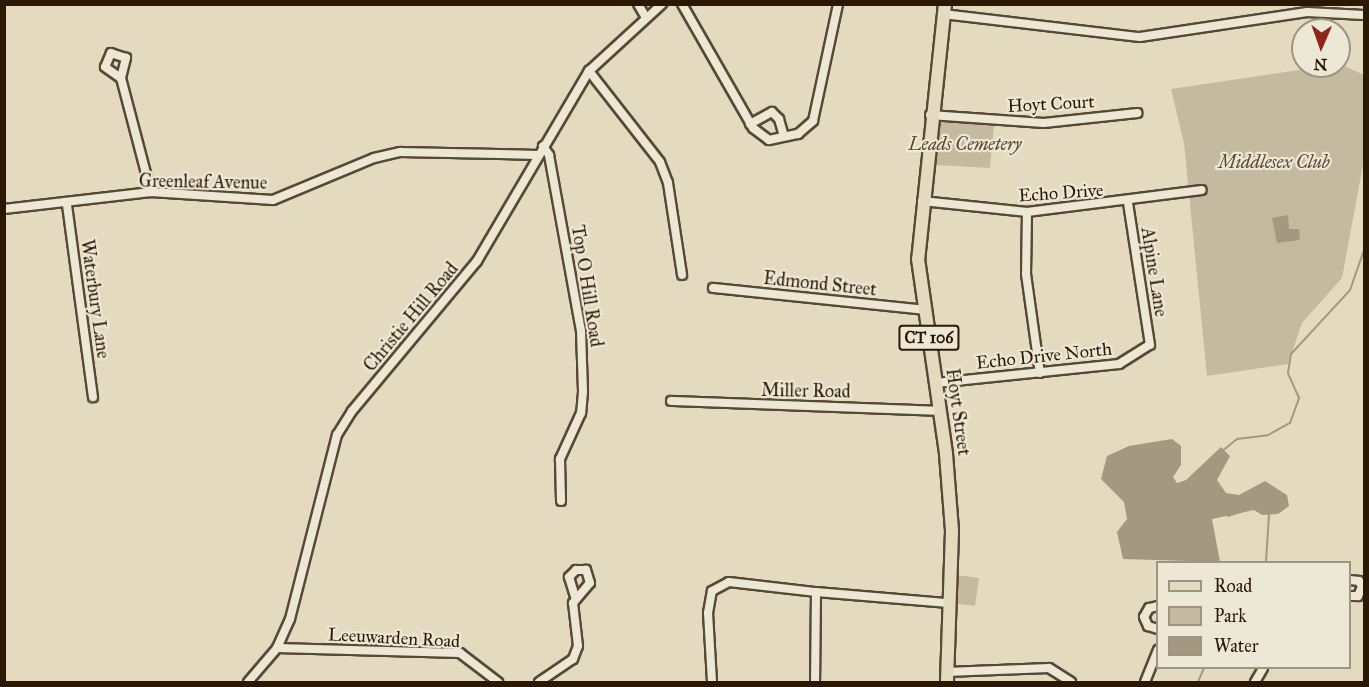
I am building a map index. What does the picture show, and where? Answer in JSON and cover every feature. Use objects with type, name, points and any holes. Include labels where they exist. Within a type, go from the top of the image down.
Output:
[{"type":"main road","name":"Hoyt Street","points":[[944,9],[930,115],[918,259],[936,383],[952,533],[946,603],[946,677]]},
{"type":"street","points":[[638,4],[645,16]]},
{"type":"street","name":"Christie Hill Road","points":[[248,682],[278,648],[290,619],[337,435],[352,411],[477,261],[589,71],[645,16],[662,4]]},
{"type":"street","points":[[682,4],[750,124],[763,139],[798,134],[813,121],[838,4]]},
{"type":"street","points":[[944,9],[1140,37],[1307,12],[1365,15]]},
{"type":"street","points":[[589,71],[660,162],[668,183],[682,275]]},
{"type":"street","points":[[122,78],[151,192]]},
{"type":"street","points":[[750,124],[772,112],[779,118],[784,136]]},
{"type":"street","name":"Hoyt Court","points":[[930,115],[1044,123],[1137,113]]},
{"type":"street","name":"Top O Hill Road","points":[[543,146],[549,155],[581,330],[582,402],[560,459],[557,476],[561,501]]},
{"type":"street","name":"Greenleaf Avenue","points":[[4,209],[67,205],[151,192],[273,200],[374,158],[400,152],[538,155]]},
{"type":"street","name":"Echo Drive","points":[[922,201],[1027,213],[1128,203],[1202,190]]},
{"type":"street","name":"Alpine Lane","points":[[1128,203],[1150,345]]},
{"type":"street","name":"Waterbury Lane","points":[[67,205],[93,397]]},
{"type":"street","points":[[1027,213],[1026,274],[1040,373]]},
{"type":"street","name":"Edmond Street","points":[[713,288],[925,310]]},
{"type":"street","name":"Echo Drive North","points":[[936,383],[1119,364],[1150,345]]},
{"type":"street","name":"Miller Road","points":[[671,401],[939,411]]},
{"type":"street","points":[[1351,581],[1362,587],[1358,596],[1351,596]]},
{"type":"street","points":[[712,682],[708,613],[712,591],[729,582],[946,603]]},
{"type":"street","points":[[815,682],[816,592]]},
{"type":"street","points":[[539,682],[573,659],[578,646],[575,597]]},
{"type":"street","points":[[1156,606],[1149,608],[1144,617],[1148,626],[1156,628]]},
{"type":"street","name":"Leeuwarden Road","points":[[278,648],[460,653],[498,682]]},
{"type":"street","points":[[1145,682],[1156,654]]},
{"type":"street","points":[[946,677],[1049,668],[1071,682]]},
{"type":"green space","name":"Middlesex Club","points":[[1351,69],[1364,75],[1364,159],[1342,278],[1302,323],[1288,364],[1207,376],[1184,143],[1171,89],[1291,71],[1291,78],[1351,78]]},
{"type":"green space","name":"Leads Cemetery","points":[[940,120],[994,124],[990,168],[936,165]]},
{"type":"green space","points":[[956,575],[979,578],[975,606],[953,603]]},
{"type":"water","points":[[1288,215],[1289,229],[1299,229],[1300,240],[1277,243],[1272,218]]},
{"type":"water","points":[[1172,439],[1181,446],[1181,465],[1173,477],[1177,483],[1186,480],[1221,447],[1230,456],[1217,480],[1226,493],[1239,495],[1265,481],[1287,495],[1289,506],[1278,514],[1262,515],[1254,510],[1212,519],[1220,561],[1123,559],[1117,532],[1127,519],[1124,502],[1101,479],[1107,456],[1129,446]]},
{"type":"waterway","points":[[1221,452],[1237,439],[1268,435],[1290,423],[1299,398],[1288,373],[1291,354],[1350,290],[1364,250]]},
{"type":"waterway","points":[[1228,516],[1247,510]]},
{"type":"waterway","points":[[1266,561],[1269,514]]},
{"type":"waterway","points":[[1198,682],[1204,669]]}]
